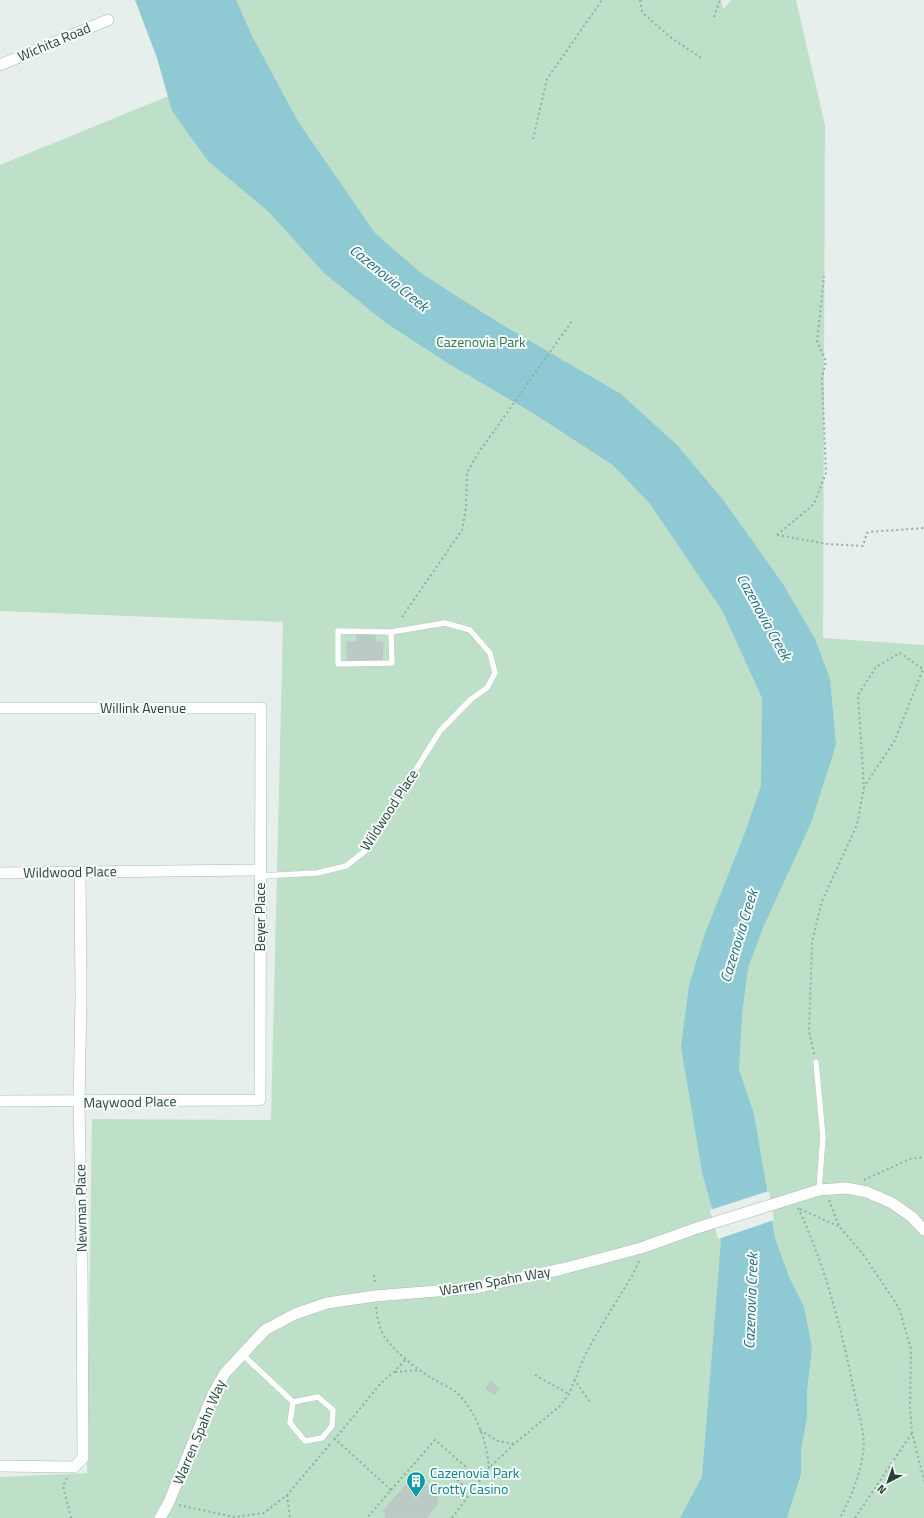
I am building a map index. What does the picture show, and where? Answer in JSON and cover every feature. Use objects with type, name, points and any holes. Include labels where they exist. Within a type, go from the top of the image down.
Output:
[{"type":"street","name":"Wichita Road","points":[[0,65],[108,20]]},
{"type":"street","name":"Willink Avenue","points":[[0,708],[261,708],[261,733]]},
{"type":"street","name":"Beyer Place","points":[[260,1100],[261,733]]},
{"type":"street","name":"Newman Place","points":[[74,1467],[83,1458],[82,1262],[79,1102],[81,997],[80,872]]},
{"type":"street","name":"Wildwood Place","points":[[0,873],[260,873]]},
{"type":"street","name":"Maywood Place","points":[[0,1101],[79,1102],[260,1100]]},
{"type":"street","name":"Warren Spahn Way","points":[[160,1518],[169,1502],[213,1394],[225,1373],[265,1330],[296,1314],[327,1303],[375,1296],[474,1288],[517,1280],[641,1248],[778,1201],[819,1190],[846,1188],[866,1192],[892,1203],[912,1218],[924,1230]]},
{"type":"street","points":[[0,1466],[74,1467]]},
{"type":"lane","name":"Wildwood Place","points":[[260,873],[317,873],[346,866],[365,851],[440,731],[471,699],[487,688],[495,673],[490,653],[470,630],[445,623],[391,632]]},
{"type":"lane","points":[[338,632],[391,632],[392,663],[338,664],[338,632]]},
{"type":"lane","points":[[816,1062],[823,1137],[819,1190]]},
{"type":"lane","points":[[242,1354],[293,1402]]},
{"type":"lane","points":[[318,1397],[333,1410],[332,1426],[322,1438],[305,1440],[290,1422],[293,1402],[318,1397]]},
{"type":"path","points":[[533,139],[547,79],[602,0]]},
{"type":"path","points":[[640,0],[642,12],[670,37],[703,59]]},
{"type":"path","points":[[714,17],[720,0]]},
{"type":"path","points":[[824,276],[817,342],[826,361],[822,378],[826,474],[814,504],[777,535],[828,544],[863,546],[867,533],[869,532],[924,528]]},
{"type":"path","points":[[402,617],[462,530],[466,508],[467,473],[477,455],[572,321]]},
{"type":"path","points":[[816,1062],[809,1030],[812,942],[822,901],[857,825],[864,787],[858,695],[876,667],[900,653],[924,669],[895,740],[864,787]]},
{"type":"path","points":[[859,1182],[910,1159],[924,1157]]},
{"type":"path","points":[[830,1204],[839,1226],[865,1257],[899,1308],[912,1349],[910,1407],[912,1432],[924,1481]]},
{"type":"path","points":[[839,1226],[798,1208],[812,1238],[842,1332],[861,1428],[864,1451],[857,1482],[840,1518]]},
{"type":"path","points":[[452,1518],[489,1468],[514,1444],[560,1406],[569,1394],[574,1379],[600,1328],[633,1274],[640,1259]]},
{"type":"path","points":[[374,1275],[375,1285]]},
{"type":"path","points":[[376,1306],[378,1319],[384,1335],[420,1370],[459,1395],[474,1416],[488,1453],[489,1468]]},
{"type":"path","points":[[177,1504],[184,1508],[234,1517],[264,1513],[287,1495],[381,1383],[394,1372],[406,1358]]},
{"type":"path","points":[[394,1372],[420,1370]]},
{"type":"path","points":[[535,1375],[569,1394]]},
{"type":"path","points":[[574,1379],[590,1402]]},
{"type":"path","points":[[480,1430],[498,1441],[514,1444]]},
{"type":"path","points":[[327,1432],[392,1490]]},
{"type":"path","points":[[854,1518],[912,1432]]},
{"type":"path","points":[[367,1518],[435,1440],[466,1466],[455,1478],[471,1492]]},
{"type":"path","points":[[70,1518],[63,1486],[74,1467]]},
{"type":"path","points":[[287,1495],[290,1518]]},
{"type":"green space","name":"Cazenovia Park","points":[[218,0],[721,0],[723,9],[731,0],[796,0],[825,125],[823,638],[924,645],[924,1518],[0,1518],[0,1477],[87,1473],[92,1119],[271,1120],[283,622],[0,611],[0,165],[193,86]]},
{"type":"water","name":"Cazenovia Creek","points":[[135,0],[236,0],[252,36],[299,123],[375,233],[422,274],[504,326],[621,394],[678,446],[724,501],[783,584],[815,639],[830,679],[836,745],[811,823],[762,930],[748,968],[742,1014],[739,1070],[754,1114],[775,1238],[789,1277],[804,1307],[812,1348],[807,1390],[807,1417],[801,1450],[801,1474],[787,1518],[680,1518],[702,1477],[721,1241],[702,1172],[681,1047],[689,985],[704,936],[744,835],[761,786],[762,698],[722,610],[650,504],[614,466],[533,413],[449,364],[386,323],[324,273],[269,212],[208,161],[172,111],[157,58]]},
{"type":"pier","points":[[769,1191],[774,1220],[718,1239],[710,1210]]},
{"type":"building","points":[[357,633],[375,634],[375,642],[383,642],[382,661],[347,660],[347,642],[357,642]]},
{"type":"building","points":[[491,1381],[499,1389],[494,1395],[486,1388]]},
{"type":"building","name":"Cazenovia Park Crotty Casino","points":[[412,1478],[415,1481],[418,1478],[438,1496],[436,1499],[439,1502],[426,1518],[386,1518],[384,1516],[386,1514],[383,1511]]},
{"type":"place","name":"Cazenovia Park Crotty Casino","points":[[416,1498]]}]
